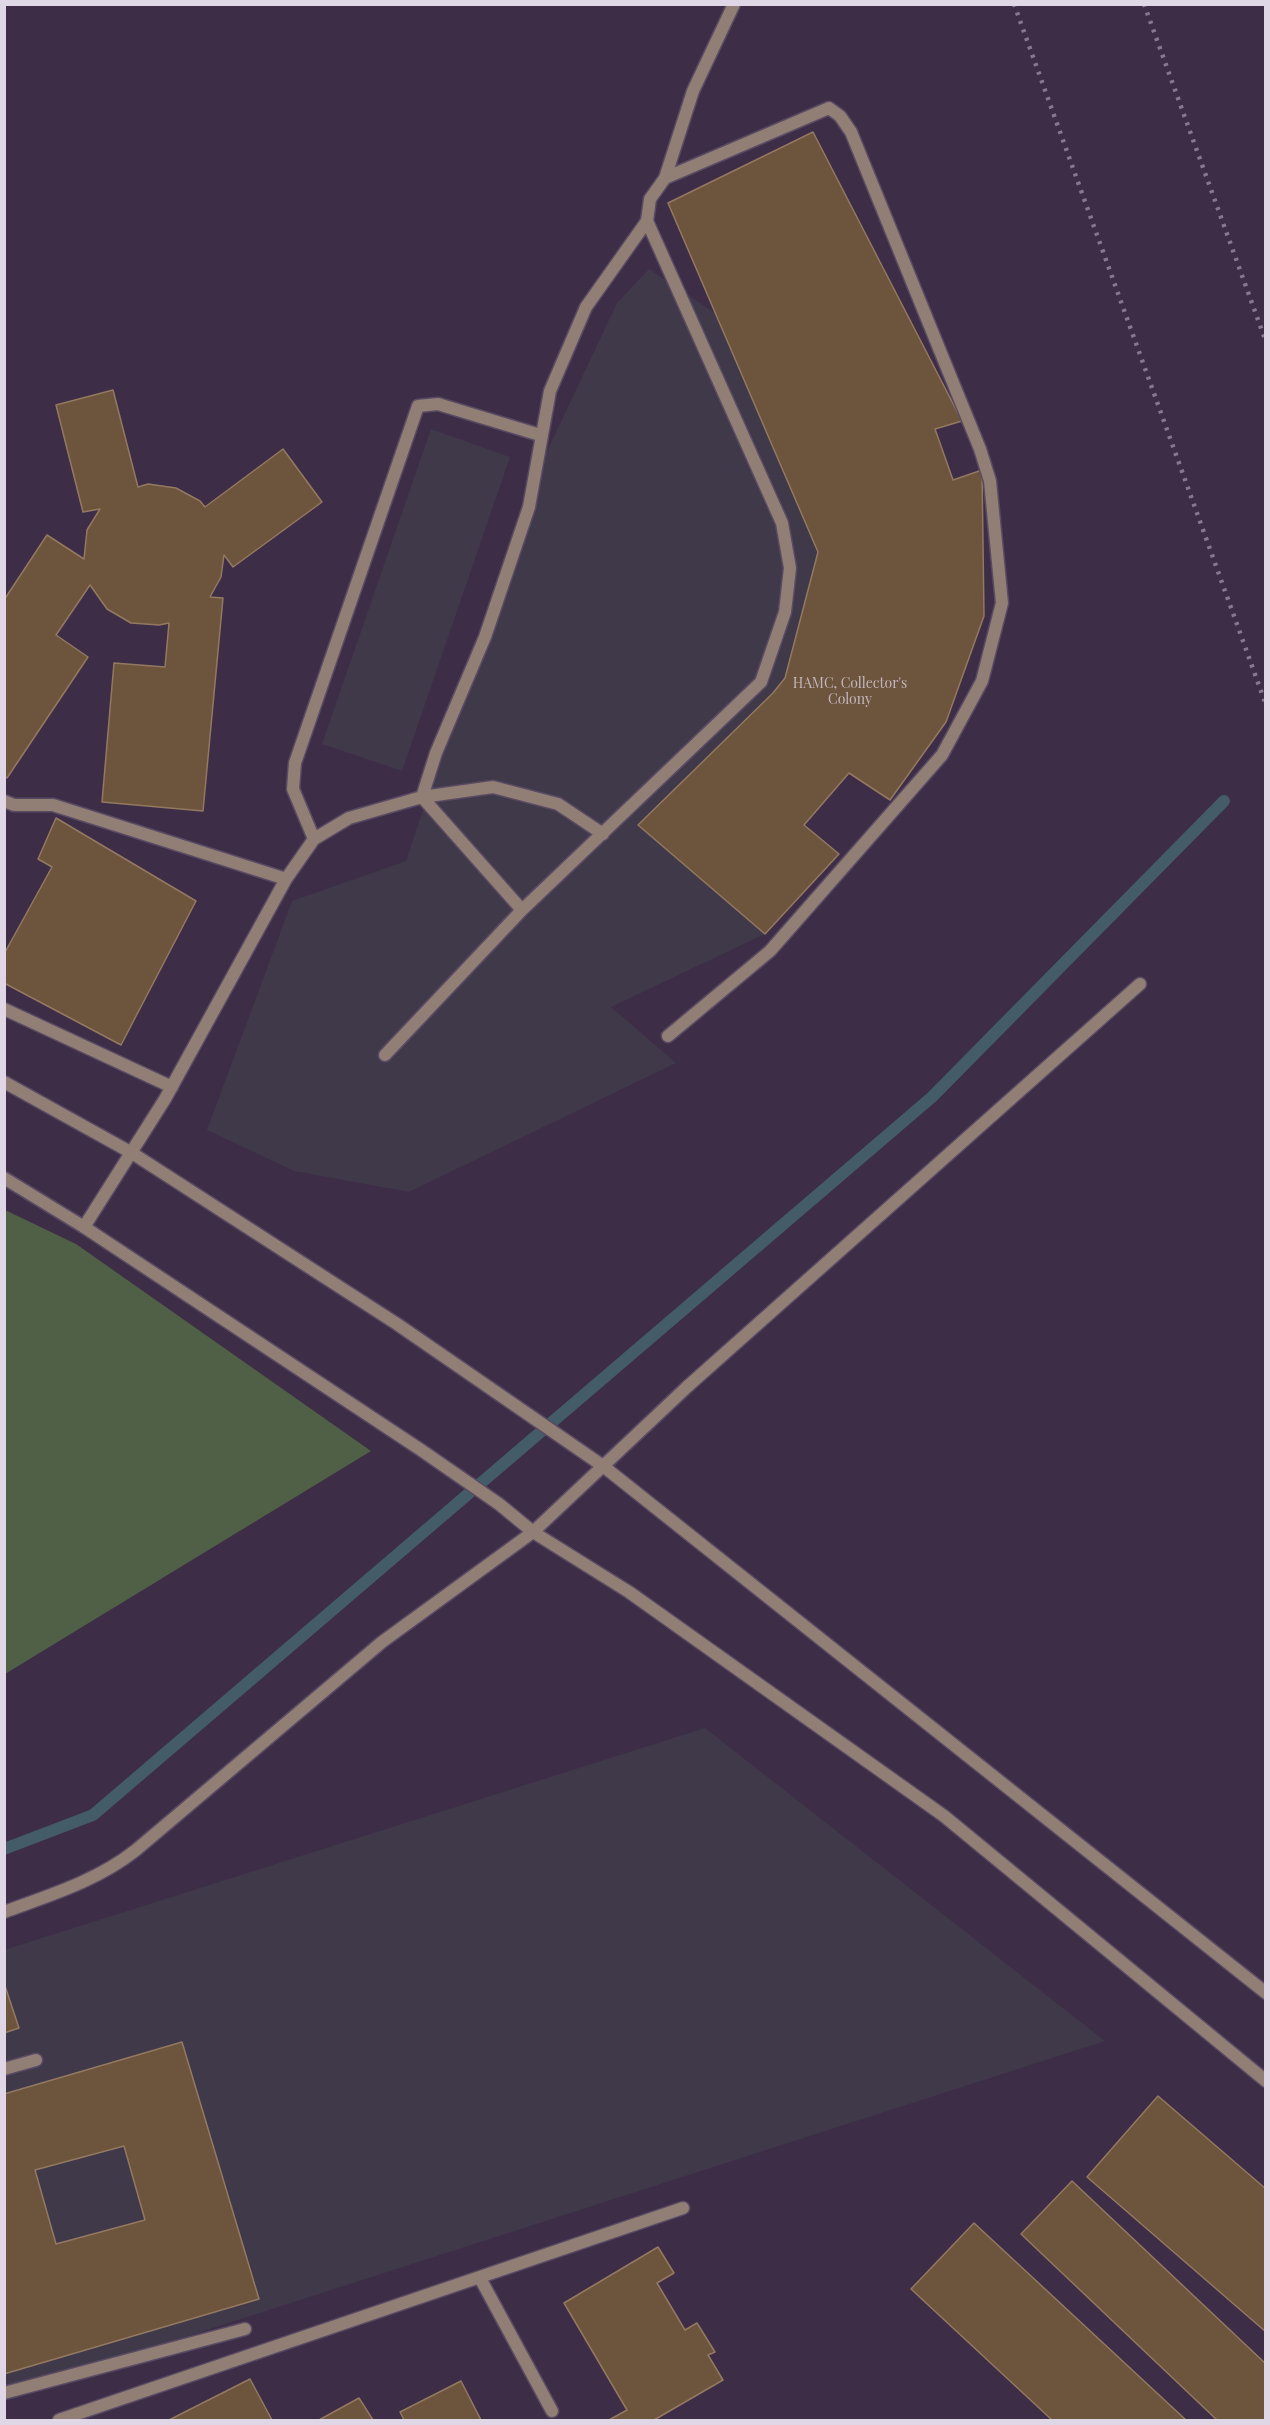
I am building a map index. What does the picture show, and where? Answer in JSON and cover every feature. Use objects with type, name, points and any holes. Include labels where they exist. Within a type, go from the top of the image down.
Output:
[{"type":"street","points":[[422,797],[436,753],[485,637],[529,507],[540,435],[550,391],[586,308],[647,221],[650,199],[665,178],[693,92],[734,4]]},
{"type":"street","points":[[665,178],[829,108],[840,116],[851,132],[980,449],[990,481],[1002,603],[982,681],[942,755],[770,951],[668,1036]]},
{"type":"street","points":[[385,1055],[522,910],[761,682],[785,612],[790,568],[782,523],[647,221]]},
{"type":"street","points":[[314,839],[293,789],[295,763],[418,406],[438,404],[540,435]]},
{"type":"street","points":[[84,1227],[172,1087],[286,879],[314,839],[350,818],[422,797],[493,787],[558,804],[603,834]]},
{"type":"street","points":[[422,797],[522,910]]},
{"type":"street","points":[[4,801],[14,805],[53,805],[286,879]]},
{"type":"street","points":[[4,1912],[113,1868],[382,1642],[533,1532],[688,1386],[1140,984]]},
{"type":"street","points":[[4,1009],[172,1087]]},
{"type":"street","points":[[4,1082],[132,1153],[387,1318],[603,1466],[1266,1992]]},
{"type":"street","points":[[4,1178],[84,1227],[421,1450],[499,1504],[533,1532],[629,1592],[944,1816],[1266,2081]]},
{"type":"street","points":[[4,2069],[36,2060]]},
{"type":"street","points":[[59,2421],[683,2208]]},
{"type":"street","points":[[480,2278],[552,2411]]},
{"type":"street","points":[[4,2393],[245,2329]]},
{"type":"shaded area","points":[[649,269],[715,313],[818,552],[785,678],[773,693],[639,825],[765,934],[611,1007],[676,1063],[409,1192],[294,1171],[207,1130],[292,901],[406,861],[532,483],[617,303]]},
{"type":"shaded area","points":[[431,429],[510,457],[402,771],[322,744]]},
{"type":"shaded area","points":[[705,1728],[1105,2041],[5,2395],[4,1950]]},
{"type":"green space","points":[[5,1210],[76,1244],[371,1451],[5,1674]]},
{"type":"building","points":[[813,132],[962,421],[935,429],[953,480],[982,470],[984,616],[946,722],[890,800],[849,773],[804,825],[839,854],[765,934],[638,825],[773,693],[785,678],[818,552],[668,203]]},
{"type":"building","points":[[113,390],[138,487],[148,484],[176,488],[200,501],[205,507],[283,449],[322,502],[233,567],[224,555],[221,577],[210,597],[223,598],[203,811],[102,802],[114,663],[165,667],[169,623],[159,625],[131,623],[107,609],[90,585],[56,635],[88,657],[7,778],[4,776],[4,600],[47,535],[84,559],[87,530],[100,509],[83,512],[56,405]]},
{"type":"building","points":[[56,818],[196,901],[121,1045],[4,983],[4,954],[52,867],[38,859]]},
{"type":"building","points":[[4,1983],[19,2028],[4,2033]]},
{"type":"building","points":[[182,2042],[259,2299],[4,2374],[4,2094]],"holes":[[[124,2146],[145,2220],[56,2244],[35,2170]]]},
{"type":"building","points":[[1158,2096],[1266,2189],[1266,2332],[1087,2177]]},
{"type":"building","points":[[1072,2181],[1266,2364],[1266,2420],[1217,2420],[1021,2234]]},
{"type":"building","points":[[974,2223],[1186,2420],[1052,2420],[911,2289]]},
{"type":"building","points":[[658,2247],[674,2273],[657,2283],[685,2330],[697,2323],[715,2352],[708,2355],[723,2380],[654,2420],[609,2420],[627,2410],[564,2303]]},
{"type":"building","points":[[250,2379],[272,2420],[169,2420]]},
{"type":"building","points":[[461,2381],[481,2420],[404,2420],[400,2412]]},
{"type":"building","points":[[359,2398],[373,2420],[319,2420]]},
{"type":"waterway","points":[[4,1849],[93,1815],[932,1097],[1224,801]]},
{"type":"railway","points":[[1014,4],[1266,705]]},
{"type":"railway","points":[[1144,4],[1266,342]]}]
